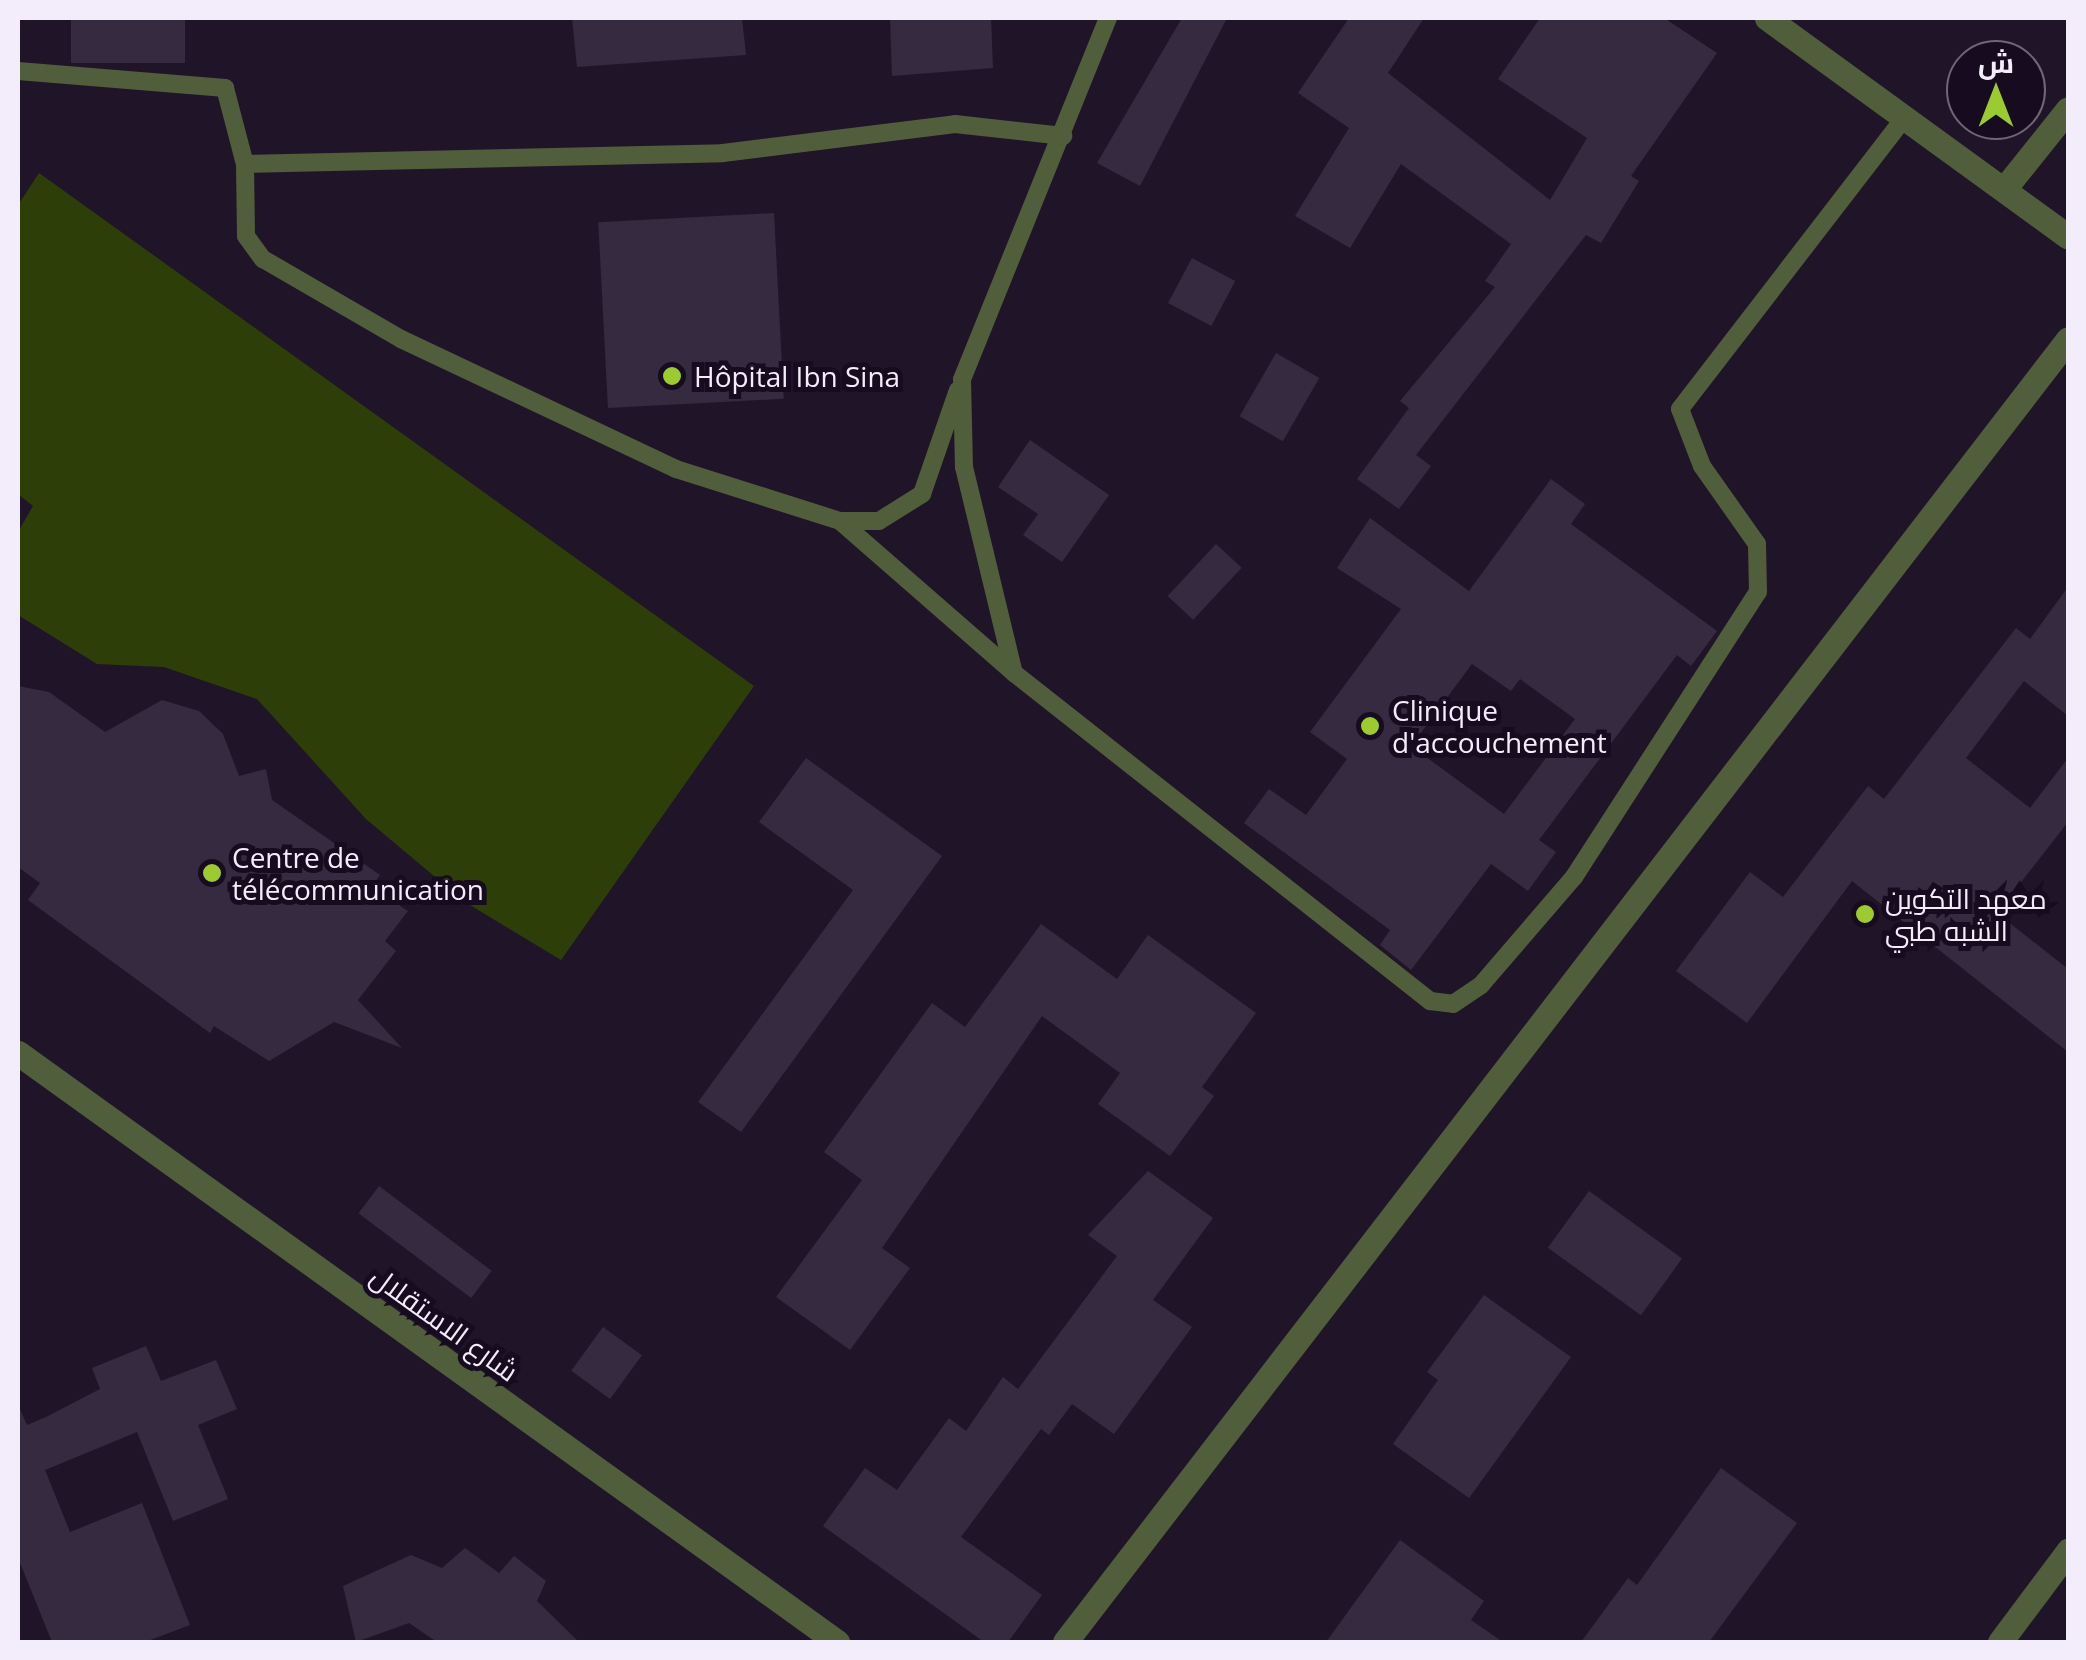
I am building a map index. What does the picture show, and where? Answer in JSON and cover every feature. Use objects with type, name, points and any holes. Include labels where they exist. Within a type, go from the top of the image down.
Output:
[{"type":"street","points":[[1767,18],[2068,237]]},
{"type":"street","points":[[2004,189],[2068,109]]},
{"type":"street","points":[[1065,1642],[2068,339]]},
{"type":"street","name":"شارع الاستقلال","points":[[18,1053],[836,1642]]},
{"type":"street","points":[[2000,1642],[2068,1551]]},
{"type":"lane","points":[[18,71],[225,88],[245,164],[246,236],[263,259],[401,339],[676,469],[840,521],[879,521],[922,494],[962,380],[1064,136],[1108,18]]},
{"type":"lane","points":[[840,521],[1014,673],[1430,1001],[1453,1004],[1574,877],[1758,592],[1757,544],[1702,466],[1680,409],[1906,117]]},
{"type":"lane","points":[[245,164],[723,154],[956,124],[1064,136]]},
{"type":"lane","points":[[962,380],[964,467],[1014,673]]},
{"type":"green space","points":[[39,173],[754,686],[561,960],[465,902],[366,819],[257,699],[164,667],[97,664],[18,615],[18,532],[33,506],[18,494],[18,205]]},
{"type":"building","points":[[71,18],[185,18],[185,63],[71,63]]},
{"type":"building","points":[[572,18],[742,18],[746,55],[577,67]]},
{"type":"building","points":[[890,18],[991,18],[993,68],[892,76]]},
{"type":"building","points":[[1182,18],[1227,18],[1140,186],[1097,163]]},
{"type":"building","points":[[1349,18],[1424,18],[1388,73],[1550,200],[1587,138],[1498,79],[1540,18],[1664,18],[1717,53],[1631,176],[1639,181],[1601,243],[1586,235],[1416,455],[1431,466],[1399,509],[1357,479],[1409,408],[1400,401],[1495,287],[1485,281],[1511,244],[1401,164],[1350,248],[1295,216],[1349,128],[1298,93]]},
{"type":"building","points":[[774,213],[784,399],[608,408],[598,222]]},
{"type":"building","points":[[1192,258],[1235,281],[1211,326],[1168,303]]},
{"type":"building","points":[[1276,353],[1319,378],[1283,441],[1240,416]]},
{"type":"building","points":[[1030,440],[1109,495],[1062,562],[1023,535],[1038,514],[998,487]]},
{"type":"building","name":"Clinique d'accouchement","points":[[1551,479],[1585,504],[1571,524],[1717,631],[1691,666],[1677,655],[1539,840],[1556,852],[1528,891],[1491,864],[1411,970],[1380,945],[1390,930],[1244,823],[1269,789],[1306,815],[1347,759],[1310,732],[1401,609],[1337,568],[1370,518],[1469,591]],"holes":[[[1472,664],[1511,691],[1520,679],[1575,719],[1504,814],[1411,746]]]},
{"type":"building","points":[[1216,544],[1242,568],[1193,620],[1168,596]]},
{"type":"building","points":[[2068,587],[2068,716],[2024,681],[1966,758],[2030,808],[2068,758],[2068,822],[1997,913],[2068,969],[2068,1052],[1852,881],[1747,1023],[1676,971],[1750,872],[1783,897],[1868,786],[1884,799],[2016,628],[2030,639]]},
{"type":"building","name":"Centre de télécommunication","points":[[18,686],[49,692],[105,732],[162,700],[199,711],[223,734],[239,776],[266,769],[272,800],[380,875],[371,887],[408,911],[385,941],[396,951],[358,1000],[402,1048],[334,1022],[269,1061],[214,1026],[210,1033],[28,900],[40,883],[18,867]]},
{"type":"building","points":[[806,758],[942,856],[741,1132],[698,1102],[853,890],[759,822]]},
{"type":"building","points":[[1041,924],[1117,979],[1148,935],[1256,1013],[1202,1087],[1214,1096],[1170,1156],[1098,1104],[1120,1073],[1042,1016],[882,1248],[910,1268],[850,1350],[776,1297],[862,1180],[824,1152],[932,1003],[965,1027]]},
{"type":"building","points":[[1148,1171],[1213,1218],[1153,1300],[1192,1327],[1114,1434],[1072,1404],[1049,1435],[1041,1429],[961,1537],[1042,1595],[1008,1642],[984,1642],[823,1526],[865,1468],[897,1490],[949,1418],[966,1431],[1003,1377],[1018,1389],[1117,1256],[1088,1235]]},
{"type":"building","points":[[379,1186],[492,1271],[471,1298],[359,1213]]},
{"type":"building","points":[[1589,1191],[1682,1259],[1641,1315],[1548,1248]]},
{"type":"building","points":[[1484,1295],[1571,1357],[1469,1498],[1393,1444],[1438,1380],[1427,1372]]},
{"type":"building","points":[[603,1327],[642,1355],[610,1399],[571,1371]]},
{"type":"building","points":[[146,1346],[161,1381],[216,1360],[237,1409],[198,1425],[228,1499],[173,1521],[137,1432],[45,1470],[70,1532],[142,1503],[190,1625],[145,1642],[52,1642],[18,1558],[18,1405],[27,1425],[46,1417],[100,1389],[92,1368]]},
{"type":"building","points":[[1721,1468],[1797,1523],[1709,1642],[1581,1642],[1628,1578],[1637,1585]]},
{"type":"building","points":[[1400,1540],[1484,1601],[1471,1620],[1503,1642],[1326,1642]]},
{"type":"building","points":[[465,1548],[499,1573],[514,1556],[546,1581],[537,1601],[579,1642],[437,1642],[409,1623],[356,1642],[343,1586],[411,1555],[442,1568]]},
{"type":"place","name":"Hôpital Ibn Sina","points":[[672,376]]},
{"type":"place","name":"Clinique d'accouchement","points":[[1370,726]]},
{"type":"place","name":"Centre de télécommunication","points":[[212,873]]},
{"type":"place","name":"معهد التكوين الشبه طبي","points":[[1865,914]]}]
